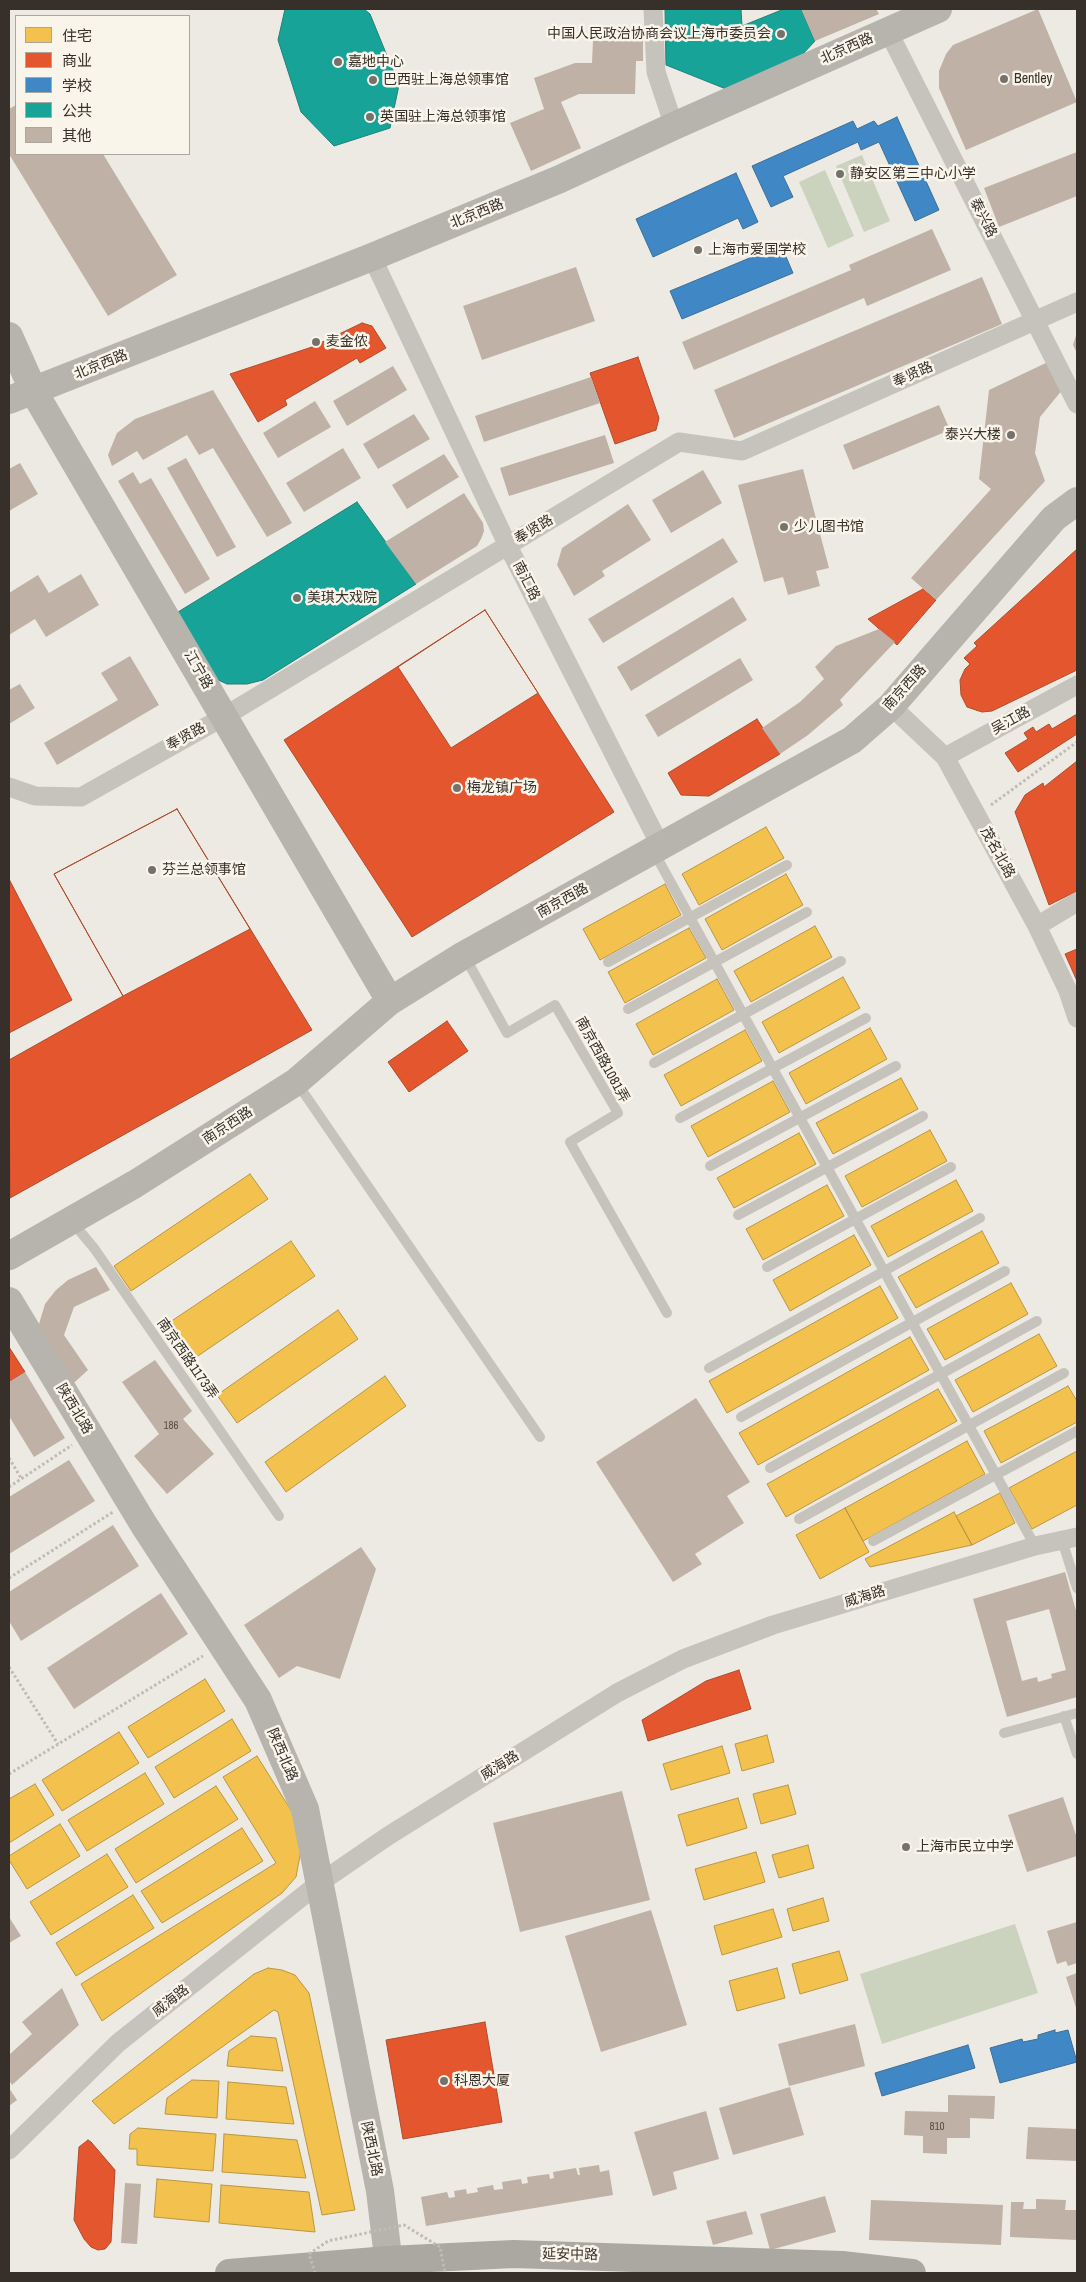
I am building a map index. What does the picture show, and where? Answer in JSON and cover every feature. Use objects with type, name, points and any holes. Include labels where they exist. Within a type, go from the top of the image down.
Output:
[{"type":"main road","name":"北京西路","points":[[9,400],[34,392],[372,257],[560,179],[674,126],[938,9]]},
{"type":"main road","name":"江宁路","points":[[9,336],[34,392],[390,1001]]},
{"type":"main road","name":"南京西路","points":[[9,1256],[142,1180],[296,1082],[390,1001],[464,955],[852,740],[891,706],[1054,518],[1077,501]]},
{"type":"main road","name":"陕西北路","points":[[9,1301],[130,1501],[258,1700],[305,1809],[318,1884],[380,2192],[389,2267]]},
{"type":"main road","name":"延安中路","points":[[229,2273],[389,2267],[514,2254],[842,2265],[912,2273]]},
{"type":"street","points":[[653,9],[656,72],[674,126]]},
{"type":"street","name":"泰兴路","points":[[888,31],[1077,404]]},
{"type":"street","name":"南汇路","points":[[372,257],[508,546],[657,849]]},
{"type":"street","name":"奉贤路","points":[[9,787],[35,796],[81,797],[225,716],[679,442],[742,451],[1077,302]]},
{"type":"street","name":"吴江路","points":[[945,757],[1077,685]]},
{"type":"street","name":"茂名北路","points":[[891,706],[945,757],[1036,926],[1068,991],[1077,1018]]},
{"type":"street","points":[[1036,926],[1077,902]]},
{"type":"street","name":"威海路","points":[[9,2150],[118,2043],[318,1884],[388,1836],[618,1693],[683,1660],[773,1625],[1035,1546],[1070,1538]]},
{"type":"lane","points":[[657,849],[690,918],[1035,1546]]},
{"type":"lane","points":[[608,962],[787,865]]},
{"type":"lane","points":[[628,1009],[807,912]]},
{"type":"lane","name":"南京西路1081弄","points":[[464,955],[507,1033],[555,1005],[618,1113],[570,1142],[667,1313]]},
{"type":"lane","points":[[654,1063],[841,962]]},
{"type":"lane","points":[[680,1118],[866,1018]]},
{"type":"lane","points":[[710,1166],[896,1066]]},
{"type":"lane","points":[[296,1082],[540,1437]]},
{"type":"lane","points":[[738,1216],[923,1116]]},
{"type":"lane","points":[[767,1267],[951,1167]]},
{"type":"lane","points":[[709,1368],[980,1218]]},
{"type":"lane","name":"南京西路1173弄","points":[[70,1220],[94,1248],[279,1516]]},
{"type":"lane","points":[[741,1417],[1005,1271]]},
{"type":"lane","points":[[770,1468],[1037,1321]]},
{"type":"lane","points":[[799,1519],[1064,1373]]},
{"type":"lane","points":[[873,1541],[1077,1431]]},
{"type":"lane","points":[[1070,1538],[1077,1588]]},
{"type":"lane","points":[[1004,1733],[1077,1713]]},
{"type":"lane","points":[[1064,1716],[1077,1754]]},
{"type":"path","points":[[976,815],[1077,742]]},
{"type":"path","points":[[9,1487],[89,1434]]},
{"type":"path","points":[[9,1458],[21,1478]]},
{"type":"path","points":[[9,1578],[130,1501]]},
{"type":"path","points":[[9,1774],[222,1644]]},
{"type":"path","points":[[9,1667],[58,1744]]},
{"type":"path","points":[[315,2273],[309,2254],[328,2241],[404,2225],[440,2247],[445,2273]]},
{"type":"green space","points":[[862,155],[890,221],[864,232],[836,166]]},
{"type":"green space","points":[[825,170],[854,236],[828,248],[799,182]]},
{"type":"green space","points":[[1015,1924],[1038,1993],[882,2044],[860,1974]]},
{"type":"building: 住宅","points":[[766,827],[784,858],[699,905],[682,874]]},
{"type":"building: 住宅","points":[[786,874],[803,905],[722,950],[705,919]]},
{"type":"building: 住宅","points":[[665,884],[681,915],[600,960],[583,929]]},
{"type":"building: 住宅","points":[[815,926],[832,957],[751,1002],[734,971]]},
{"type":"building: 住宅","points":[[689,928],[706,958],[625,1003],[608,972]]},
{"type":"building: 住宅","points":[[843,977],[860,1008],[779,1053],[762,1022]]},
{"type":"building: 住宅","points":[[717,979],[734,1010],[653,1055],[636,1024]]},
{"type":"building: 住宅","points":[[870,1028],[887,1059],[806,1104],[789,1073]]},
{"type":"building: 住宅","points":[[745,1030],[762,1061],[681,1106],[664,1075]]},
{"type":"building: 住宅","points":[[901,1078],[918,1109],[833,1154],[816,1123]]},
{"type":"building: 住宅","points":[[773,1081],[790,1112],[708,1157],[691,1126]]},
{"type":"building: 住宅","points":[[930,1130],[947,1161],[862,1207],[845,1176]]},
{"type":"building: 住宅","points":[[799,1133],[816,1164],[734,1208],[717,1178]]},
{"type":"building: 住宅","points":[[250,1174],[268,1199],[131,1291],[114,1266]]},
{"type":"building: 住宅","points":[[956,1180],[973,1211],[888,1257],[871,1226]]},
{"type":"building: 住宅","points":[[827,1185],[844,1216],[763,1260],[746,1229]]},
{"type":"building: 住宅","points":[[982,1231],[999,1263],[916,1308],[898,1277]]},
{"type":"building: 住宅","points":[[854,1235],[871,1265],[790,1311],[773,1280]]},
{"type":"building: 住宅","points":[[291,1241],[315,1276],[192,1360],[167,1324]]},
{"type":"building: 住宅","points":[[1011,1283],[1028,1314],[945,1360],[927,1329]]},
{"type":"building: 住宅","points":[[880,1286],[898,1318],[727,1413],[709,1381]]},
{"type":"building: 住宅","points":[[338,1310],[358,1339],[237,1423],[217,1395]]},
{"type":"building: 住宅","points":[[1039,1334],[1057,1366],[973,1412],[955,1380]]},
{"type":"building: 住宅","points":[[910,1337],[929,1370],[758,1465],[739,1433]]},
{"type":"building: 住宅","points":[[385,1376],[406,1406],[286,1492],[265,1462]]},
{"type":"building: 住宅","points":[[1068,1386],[1077,1401],[1077,1422],[1001,1463],[984,1431]]},
{"type":"building: 住宅","points":[[938,1389],[957,1421],[786,1517],[767,1484]]},
{"type":"building: 住宅","points":[[967,1441],[985,1474],[863,1541],[845,1508]]},
{"type":"building: 住宅","points":[[1077,1451],[1077,1505],[1032,1529],[1009,1488]]},
{"type":"building: 住宅","points":[[1000,1493],[1015,1523],[972,1545],[956,1516]]},
{"type":"building: 住宅","points":[[845,1508],[869,1552],[820,1579],[796,1535]]},
{"type":"building: 住宅","points":[[954,1512],[972,1545],[870,1567],[865,1559]]},
{"type":"building: 住宅","points":[[205,1679],[225,1711],[148,1758],[128,1727]]},
{"type":"building: 住宅","points":[[232,1719],[251,1751],[174,1798],[155,1767]]},
{"type":"building: 住宅","points":[[119,1732],[139,1763],[62,1811],[42,1780]]},
{"type":"building: 住宅","points":[[767,1735],[774,1762],[742,1771],[735,1744]]},
{"type":"building: 住宅","points":[[722,1746],[730,1773],[671,1790],[663,1764]]},
{"type":"building: 住宅","points":[[257,1756],[294,1815],[301,1850],[296,1877],[282,1893],[102,2021],[81,1984],[276,1863],[223,1777]]},
{"type":"building: 住宅","points":[[145,1773],[164,1804],[87,1851],[68,1820]]},
{"type":"building: 住宅","points":[[35,1784],[54,1815],[9,1843],[9,1799]]},
{"type":"building: 住宅","points":[[788,1785],[796,1814],[761,1824],[753,1794]]},
{"type":"building: 住宅","points":[[216,1786],[238,1819],[136,1883],[115,1849]]},
{"type":"building: 住宅","points":[[738,1798],[747,1828],[687,1846],[678,1815]]},
{"type":"building: 住宅","points":[[60,1824],[80,1856],[27,1889],[9,1860],[9,1856]]},
{"type":"building: 住宅","points":[[242,1828],[263,1861],[162,1923],[141,1891]]},
{"type":"building: 住宅","points":[[808,1845],[814,1868],[779,1878],[772,1855]]},
{"type":"building: 住宅","points":[[756,1852],[765,1882],[704,1900],[695,1869]]},
{"type":"building: 住宅","points":[[107,1854],[128,1887],[51,1935],[30,1902]]},
{"type":"building: 住宅","points":[[133,1895],[154,1928],[76,1976],[56,1943]]},
{"type":"building: 住宅","points":[[823,1898],[829,1921],[793,1931],[787,1909]]},
{"type":"building: 住宅","points":[[773,1909],[782,1937],[722,1955],[714,1926]]},
{"type":"building: 住宅","points":[[839,1951],[848,1980],[800,1994],[792,1964]]},
{"type":"building: 住宅","points":[[268,1968],[282,1970],[295,1975],[309,1993],[355,2210],[322,2215],[278,2012],[274,2010],[114,2124],[92,2101],[254,1974]]},
{"type":"building: 住宅","points":[[777,1968],[785,1998],[737,2011],[729,1981]]},
{"type":"building: 住宅","points":[[251,2036],[276,2038],[283,2071],[227,2066],[229,2051]]},
{"type":"building: 住宅","points":[[192,2080],[219,2081],[217,2118],[165,2114],[167,2098]]},
{"type":"building: 住宅","points":[[228,2082],[286,2087],[294,2124],[226,2119]]},
{"type":"building: 住宅","points":[[138,2128],[216,2134],[213,2171],[137,2165],[137,2149],[129,2149],[130,2134]]},
{"type":"building: 住宅","points":[[224,2134],[297,2140],[306,2178],[222,2172]]},
{"type":"building: 住宅","points":[[157,2179],[212,2184],[209,2222],[154,2217]]},
{"type":"building: 住宅","points":[[221,2185],[309,2192],[315,2232],[219,2223]]},
{"type":"building: 商业","points":[[362,323],[372,326],[386,348],[360,363],[357,358],[285,400],[287,405],[258,422],[230,374],[312,347]]},
{"type":"building: 商业","points":[[638,357],[659,418],[656,430],[615,444],[590,373]]},
{"type":"building: 商业","points":[[1077,549],[1077,670],[992,711],[982,712],[967,707],[961,695],[960,680],[965,669],[970,664],[964,658],[977,646],[974,643]]},
{"type":"building: 商业","points":[[923,589],[936,600],[897,645],[868,619]]},
{"type":"building: 商业","name":"梅龙镇广场","points":[[485,610],[614,812],[412,937],[284,740]]},
{"type":"building: 商业","points":[[485,610],[538,693],[451,748],[398,667]]},
{"type":"building: 商业","points":[[1077,714],[1077,734],[1018,772],[1005,753],[1028,739],[1024,733],[1033,727],[1036,732],[1049,724],[1052,729]]},
{"type":"building: 商业","points":[[757,719],[780,754],[709,796],[681,795],[668,773]]},
{"type":"building: 商业","points":[[1077,761],[1077,891],[1049,905],[1015,812],[1025,795],[1043,783],[1044,787]]},
{"type":"building: 商业","points":[[177,809],[312,1030],[10,1198],[9,1060],[123,996],[54,874]]},
{"type":"building: 商业","points":[[177,809],[250,929],[123,996],[54,874]]},
{"type":"building: 商业","points":[[9,879],[72,1000],[9,1033]]},
{"type":"building: 商业","points":[[1077,949],[1077,981],[1065,954]]},
{"type":"building: 商业","points":[[447,1021],[468,1051],[409,1092],[388,1062]]},
{"type":"building: 商业","points":[[9,1347],[25,1372],[9,1382]]},
{"type":"building: 商业","points":[[739,1670],[751,1709],[648,1741],[642,1720],[706,1681]]},
{"type":"building: 商业","name":"科恩大厦","points":[[485,2022],[502,2122],[403,2139],[386,2040]]},
{"type":"building: 商业","points":[[88,2140],[115,2170],[111,2242],[105,2249],[98,2250],[91,2247],[84,2239],[74,2220],[79,2147]]},
{"type":"building: 学校","points":[[897,117],[939,210],[915,221],[879,142],[861,150],[858,142],[783,176],[793,197],[771,207],[752,166],[853,121],[857,129],[874,121],[878,126]]},
{"type":"building: 学校","points":[[736,173],[758,222],[743,229],[738,218],[653,257],[636,219]]},
{"type":"building: 学校","points":[[781,245],[793,273],[682,319],[670,291]]},
{"type":"building: 学校","points":[[1055,2030],[1055,2033],[1068,2030],[1077,2062],[1000,2083],[990,2048],[1022,2039],[1023,2042],[1038,2039],[1038,2035]]},
{"type":"building: 学校","points":[[968,2045],[975,2068],[882,2096],[875,2073]]},
{"type":"building: 公共","name":"嘉地中心","points":[[285,9],[364,9],[370,14],[399,85],[390,128],[334,146],[301,112],[278,40]]},
{"type":"building: 公共","points":[[665,9],[741,9],[742,26],[784,9],[801,9],[815,41],[801,56],[726,89],[666,65]]},
{"type":"building: 公共","name":"美琪大戏院","points":[[357,502],[416,584],[263,680],[247,684],[227,684],[216,679],[178,612]]},
{"type":"building: 其他","points":[[801,9],[876,9],[879,14],[815,41]]},
{"type":"building: 其他","name":"Bentley","points":[[1038,9],[1077,102],[966,150],[939,88],[939,71],[946,54],[953,45]]},
{"type":"building: 其他","points":[[593,41],[643,41],[643,61],[636,61],[635,94],[579,94],[561,102],[581,148],[531,171],[510,123],[544,109],[534,78],[575,63],[592,63]]},
{"type":"building: 其他","points":[[15,106],[15,155],[104,155],[177,275],[108,316],[9,154],[9,109]]},
{"type":"building: 其他","points":[[1077,152],[1077,196],[999,227],[984,188]]},
{"type":"building: 其他","points":[[932,229],[951,270],[867,306],[864,298],[694,370],[682,342],[851,270],[849,265]]},
{"type":"building: 其他","points":[[576,267],[595,321],[482,360],[463,306]]},
{"type":"building: 其他","points":[[982,277],[1002,324],[734,438],[714,390]]},
{"type":"building: 其他","points":[[1077,332],[1077,353],[1073,345]]},
{"type":"building: 其他","name":"泰兴大楼","points":[[1050,361],[1063,389],[1040,417],[1035,453],[1045,481],[936,600],[911,578],[991,489],[979,479],[989,390]]},
{"type":"building: 其他","points":[[393,366],[407,390],[347,426],[333,401]]},
{"type":"building: 其他","points":[[591,377],[600,403],[484,442],[475,416]]},
{"type":"building: 其他","points":[[213,390],[292,523],[267,537],[213,448],[199,455],[187,435],[143,460],[137,451],[112,466],[108,455],[117,433],[135,419]]},
{"type":"building: 其他","points":[[315,401],[331,427],[278,458],[263,433]]},
{"type":"building: 其他","points":[[939,405],[950,430],[853,470],[843,445]]},
{"type":"building: 其他","points":[[414,414],[430,439],[378,469],[363,444]]},
{"type":"building: 其他","points":[[605,435],[614,463],[509,496],[500,468]]},
{"type":"building: 其他","points":[[343,448],[361,478],[304,512],[286,483]]},
{"type":"building: 其他","points":[[444,454],[459,477],[407,509],[392,485]]},
{"type":"building: 其他","points":[[186,458],[236,547],[217,557],[167,468]]},
{"type":"building: 其他","points":[[20,463],[38,494],[9,511],[9,469]]},
{"type":"building: 其他","name":"少儿图书馆","points":[[803,469],[829,568],[816,571],[820,586],[788,595],[783,577],[764,582],[738,485]]},
{"type":"building: 其他","points":[[703,470],[722,503],[671,533],[652,500]]},
{"type":"building: 其他","points":[[133,472],[140,484],[151,478],[210,579],[185,594],[118,481]]},
{"type":"building: 其他","points":[[464,493],[483,523],[484,531],[481,539],[477,546],[416,584],[385,542]]},
{"type":"building: 其他","points":[[628,504],[651,540],[602,571],[605,576],[574,596],[557,565],[562,548]]},
{"type":"building: 其他","points":[[723,538],[738,562],[603,643],[588,619]]},
{"type":"building: 其他","points":[[81,574],[99,605],[46,637],[35,619],[9,635],[9,593],[38,575],[49,593]]},
{"type":"building: 其他","points":[[733,597],[747,620],[631,691],[617,667]]},
{"type":"building: 其他","points":[[879,629],[895,642],[840,700],[843,705],[808,735],[780,754],[762,728],[800,702],[824,679],[815,667],[836,646]]},
{"type":"building: 其他","points":[[130,656],[159,705],[57,765],[44,743],[118,700],[101,673]]},
{"type":"building: 其他","points":[[740,658],[753,680],[658,737],[645,715]]},
{"type":"building: 其他","points":[[20,684],[35,708],[9,724],[9,690]]},
{"type":"building: 其他","points":[[96,1267],[110,1290],[74,1307],[64,1335],[88,1370],[66,1390],[39,1324],[45,1304],[56,1290],[68,1280]]},
{"type":"building: 其他","points":[[155,1360],[192,1411],[183,1419],[214,1454],[167,1494],[134,1456],[159,1434],[122,1382]]},
{"type":"building: 其他","points":[[25,1372],[65,1438],[34,1457],[9,1416],[9,1382]]},
{"type":"building: 其他","points":[[696,1398],[750,1482],[727,1496],[744,1523],[695,1554],[702,1564],[673,1582],[596,1462]]},
{"type":"building: 其他","points":[[69,1460],[95,1501],[9,1554],[9,1497]]},
{"type":"building: 其他","points":[[113,1525],[139,1566],[21,1641],[9,1621],[9,1592]]},
{"type":"building: 其他","points":[[361,1547],[376,1569],[340,1679],[297,1666],[279,1678],[244,1625]]},
{"type":"building: 其他","points":[[1065,1572],[1077,1614],[1077,1697],[1007,1717],[973,1599]],"holes":[[[1049,1609],[1066,1670],[1051,1674],[1052,1678],[1038,1682],[1037,1677],[1022,1681],[1006,1621]]]},
{"type":"building: 其他","points":[[161,1593],[188,1634],[74,1709],[47,1668]]},
{"type":"building: 其他","points":[[622,1791],[650,1900],[520,1932],[493,1823]]},
{"type":"building: 其他","points":[[1063,1797],[1077,1838],[1077,1856],[1027,1872],[1008,1815]]},
{"type":"building: 其他","points":[[651,1910],[687,2025],[601,2052],[565,1936]]},
{"type":"building: 其他","points":[[9,1917],[21,1936],[9,1943]]},
{"type":"building: 其他","points":[[1077,1922],[1077,1963],[1068,1966],[1066,1961],[1057,1964],[1047,1931]]},
{"type":"building: 其他","points":[[1077,1973],[1077,2011],[1066,1977]]},
{"type":"building: 其他","points":[[62,1988],[79,2025],[12,2085],[9,2080],[9,2055],[32,2034],[22,2022]]},
{"type":"building: 其他","points":[[855,2024],[865,2066],[789,2086],[778,2044]]},
{"type":"building: 其他","points":[[790,2087],[804,2135],[733,2155],[719,2108]]},
{"type":"building: 其他","points":[[9,2088],[17,2100],[9,2106]]},
{"type":"building: 其他","points":[[948,2095],[995,2096],[994,2119],[970,2118],[970,2138],[947,2138],[947,2154],[923,2153],[923,2136],[904,2135],[905,2111],[948,2112]]},
{"type":"building: 其他","points":[[706,2111],[719,2159],[673,2172],[677,2189],[653,2196],[634,2132]]},
{"type":"building: 其他","points":[[1028,2127],[1077,2129],[1077,2161],[1026,2159]]},
{"type":"building: 其他","points":[[599,2165],[600,2172],[609,2170],[613,2195],[426,2226],[421,2197],[447,2192],[449,2198],[455,2197],[454,2191],[466,2189],[467,2194],[478,2192],[477,2188],[493,2185],[494,2190],[503,2189],[502,2182],[521,2179],[522,2184],[528,2183],[527,2177],[549,2174],[550,2179],[554,2178],[553,2172],[576,2168],[578,2175],[580,2175],[579,2168]]},
{"type":"building: 其他","points":[[125,2183],[141,2184],[137,2244],[121,2243]]},
{"type":"building: 其他","points":[[825,2196],[836,2232],[770,2250],[760,2214]]},
{"type":"building: 其他","points":[[1036,2199],[1066,2200],[1065,2210],[1077,2210],[1077,2240],[1010,2237],[1011,2202],[1024,2202],[1023,2209],[1036,2209]]},
{"type":"building: 其他","points":[[871,2200],[1003,2205],[1001,2245],[869,2240]]},
{"type":"building: 其他","points":[[746,2211],[753,2234],[713,2245],[706,2221]]},
{"type":"place","name":"中国人民政治协商会议上海市委员会","points":[[781,34]]},
{"type":"place","name":"嘉地中心","points":[[338,62]]},
{"type":"place","name":"Bentley","points":[[1004,79]]},
{"type":"place","name":"巴西驻上海总领事馆","points":[[373,80]]},
{"type":"place","name":"英国驻上海总领事馆","points":[[370,117]]},
{"type":"place","name":"静安区第三中心小学","points":[[840,174]]},
{"type":"place","name":"上海市爱国学校","points":[[698,250]]},
{"type":"place","name":"麦金侬","points":[[316,342]]},
{"type":"place","name":"泰兴大楼","points":[[1011,435]]},
{"type":"place","name":"少儿图书馆","points":[[784,527]]},
{"type":"place","name":"美琪大戏院","points":[[297,598]]},
{"type":"place","name":"梅龙镇广场","points":[[457,788]]},
{"type":"place","name":"芬兰总领事馆","points":[[152,870]]},
{"type":"place","name":"上海市民立中学","points":[[906,1847]]},
{"type":"place","name":"科恩大厦","points":[[444,2081]]}]
